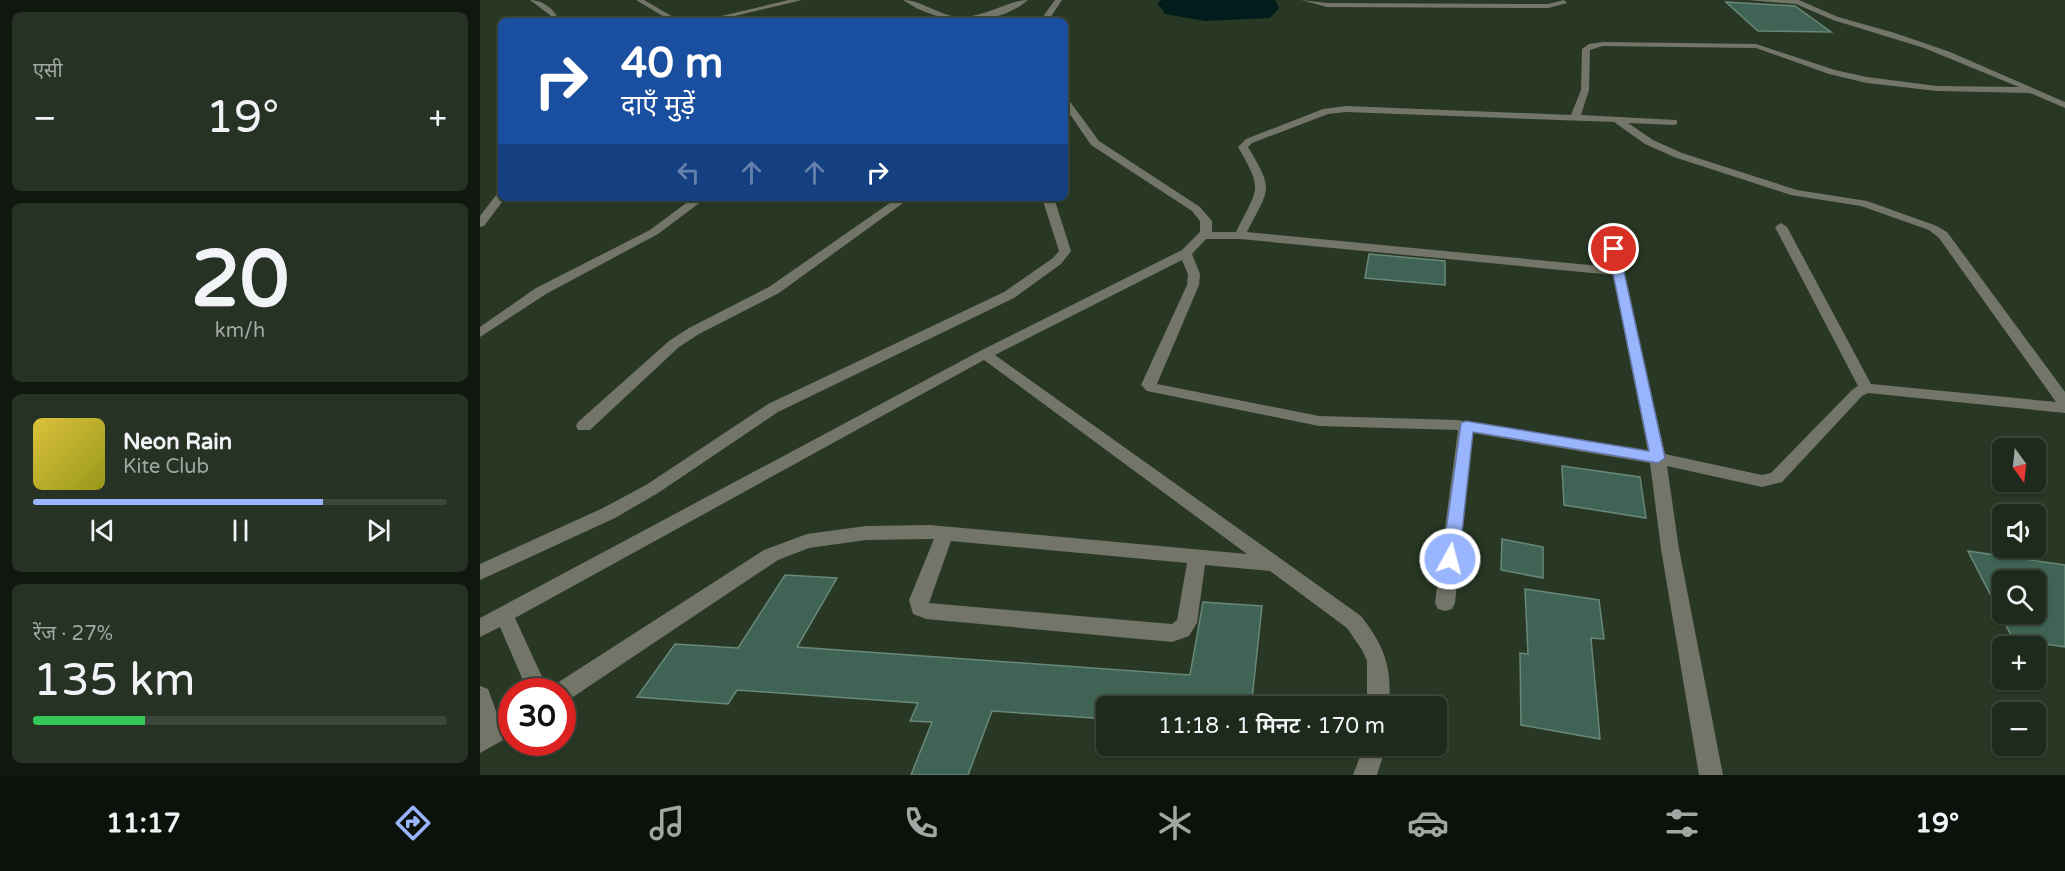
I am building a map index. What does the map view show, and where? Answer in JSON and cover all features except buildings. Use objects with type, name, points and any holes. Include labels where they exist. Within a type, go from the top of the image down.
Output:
[{"type":"street","points":[[533,0],[553,14],[554,18]]},
{"type":"street","points":[[639,0],[671,18]]},
{"type":"street","points":[[762,0],[774,6]]},
{"type":"street","points":[[718,18],[799,0]]},
{"type":"street","points":[[906,0],[951,18]]},
{"type":"street","points":[[968,18],[1017,6],[1025,0]]},
{"type":"street","points":[[1048,18],[1048,15],[1059,0]]},
{"type":"street","points":[[1304,0],[1327,5],[1419,2],[1548,6],[1560,5],[1563,3],[1562,0]]},
{"type":"street","points":[[1751,0],[1796,1],[1812,11],[1838,20],[1938,49],[2065,105]]},
{"type":"street","points":[[1575,118],[1585,90],[1586,49],[1592,45],[1756,46],[1776,50],[1823,69],[1900,87],[1951,91],[2032,90]]},
{"type":"street","points":[[480,628],[985,354],[1186,253],[1204,236],[1208,226],[1196,209],[1095,143],[1068,105]]},
{"type":"street","points":[[1240,235],[1262,190],[1260,176],[1243,147],[1249,141],[1326,111],[1388,109],[1674,122]]},
{"type":"street","points":[[1617,120],[1649,142],[1678,155],[1795,193],[1863,203],[1933,228],[1943,235],[2065,403]]},
{"type":"street","points":[[480,224],[498,199]]},
{"type":"street","points":[[480,333],[541,291],[654,232],[696,201]]},
{"type":"street","points":[[584,426],[674,344],[694,331],[774,290],[900,201]]},
{"type":"street","points":[[480,572],[609,513],[652,489],[773,408],[1009,295],[1057,261],[1065,251],[1064,241],[1050,212],[1048,201]]},
{"type":"street","points":[[1609,227],[1658,458],[1670,549],[1711,775]]},
{"type":"street","points":[[1781,227],[1866,388]]},
{"type":"street","points":[[1204,236],[1240,235],[1619,272]]},
{"type":"street","points":[[1186,253],[1194,274],[1193,285],[1148,379],[1148,385],[1152,388],[1319,421],[1466,426],[1658,458],[1762,481],[1776,478],[1857,393],[1866,388],[2065,408]]},
{"type":"street","points":[[985,354],[1354,622],[1369,640],[1380,667],[1379,696]]},
{"type":"street","points":[[1445,603],[1466,426]]},
{"type":"street","points":[[576,683],[771,555],[807,541],[866,533],[945,534],[1272,564]]},
{"type":"street","points":[[945,534],[919,600],[920,608],[926,611],[1172,633],[1182,630],[1187,623],[1197,557]]},
{"type":"street","points":[[504,615],[533,678]]},
{"type":"street","points":[[480,696],[495,733]]},
{"type":"street","points":[[1365,775],[1372,756]]},
{"type":"street","points":[[1375,775],[1376,756]]},
{"type":"water","points":[[1162,0],[1275,0],[1279,8],[1270,18],[1205,21],[1165,14],[1157,3]]},
{"type":"route","points":[[1450,559],[1466,426],[1658,458],[1614,249]]}]
